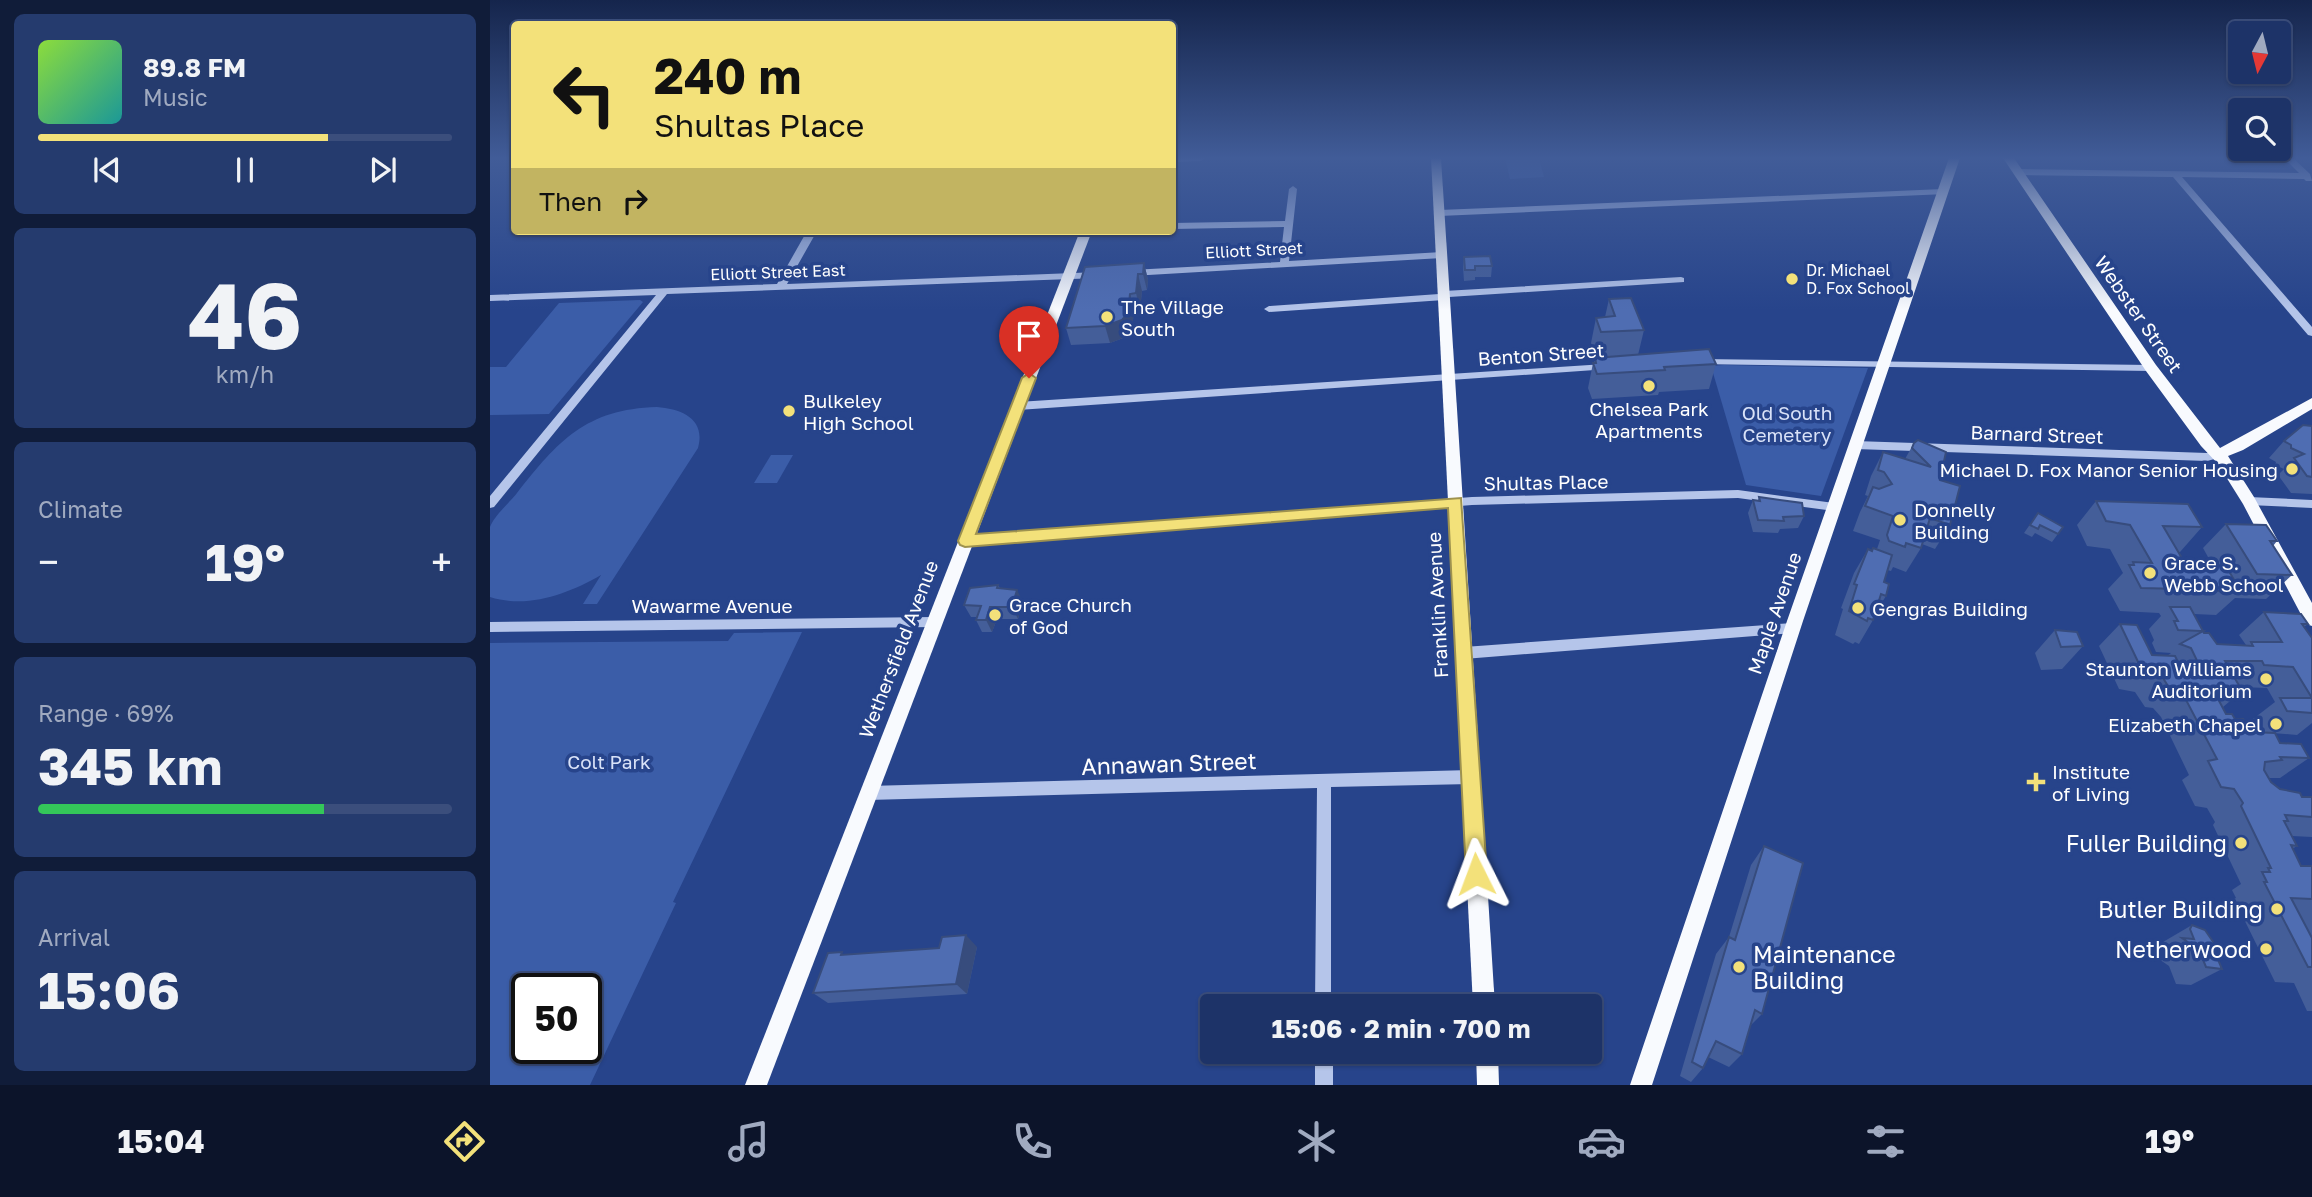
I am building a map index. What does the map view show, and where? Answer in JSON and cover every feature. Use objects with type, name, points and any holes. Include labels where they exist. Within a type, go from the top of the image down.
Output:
[{"type":"main road","name":"Franklin Avenue","points":[[1439,209],[1483,994]]},
{"type":"main road","name":"Maple Avenue","points":[[1641,1085],[1793,628],[1937,209]]},
{"type":"main road","name":"Webster Street","points":[[2043,209],[2151,368],[2218,454],[2249,501],[2306,596],[2312,619]]},
{"type":"main road","name":"Wethersfield Avenue","points":[[755,1085],[1084,235]]},
{"type":"main road","points":[[2218,454],[2238,446],[2312,403]]},
{"type":"main road","points":[[1487,1064],[1488,1085]]},
{"type":"street","points":[[1284,264],[1291,209]]},
{"type":"street","points":[[1439,213],[1544,209]]},
{"type":"street","points":[[2205,209],[2312,333]]},
{"type":"street","points":[[1176,226],[1289,224]]},
{"type":"street","points":[[780,288],[810,235]]},
{"type":"street","name":"Elliott Street","points":[[1068,277],[1442,255]]},
{"type":"street","name":"Elliott Street East","points":[[490,298],[1068,277]]},
{"type":"street","points":[[1269,309],[1681,280]]},
{"type":"street","points":[[490,504],[663,293]]},
{"type":"street","points":[[1686,362],[1731,360],[2151,368]]},
{"type":"street","name":"Benton Street","points":[[1018,406],[1619,367]]},
{"type":"street","name":"Barnard Street","points":[[1855,445],[2205,457],[2218,454]]},
{"type":"street","name":"Shultas Place","points":[[965,541],[1456,502],[1738,494],[1834,507]]},
{"type":"street","points":[[2249,501],[2312,504]]},
{"type":"street","name":"Wawarme Avenue","points":[[490,627],[934,622]]},
{"type":"street","points":[[1464,653],[1793,628]]},
{"type":"street","name":"Annawan Street","points":[[868,793],[1471,777]]},
{"type":"street","points":[[1323,994],[1324,782]]},
{"type":"street","points":[[1324,1064],[1324,1085]]},
{"type":"green space","points":[[643,302],[549,414],[490,415],[490,367],[506,367],[559,303]]},
{"type":"green space","name":"Old South Cemetery","points":[[1711,366],[1868,368],[1821,496],[1746,485]]},
{"type":"green space","points":[[657,407],[675,410],[690,417],[698,430],[698,448],[597,604],[583,604],[601,575],[547,598],[519,601],[490,597],[490,527],[546,458],[561,443],[592,421],[632,409]]},
{"type":"green space","points":[[771,455],[793,455],[777,483],[754,483]]},
{"type":"green space","name":"Colt Park","points":[[802,632],[673,902],[676,903],[602,1060],[602,973],[511,973],[511,1064],[600,1064],[590,1085],[490,1085],[490,643],[728,641],[734,633]]},
{"type":"building","points":[[1490,256],[1492,266],[1475,266],[1475,270],[1465,270],[1464,257]]},
{"type":"building","points":[[1144,263],[1143,274],[1138,274],[1136,293],[1130,294],[1128,313],[1122,320],[1105,326],[1066,328],[1085,267]]},
{"type":"building","points":[[1631,298],[1644,330],[1601,332],[1596,318],[1615,316],[1609,299]]},
{"type":"building","points":[[1709,349],[1716,364],[1597,374],[1593,363],[1596,363],[1595,358]]},
{"type":"building","points":[[2303,425],[2312,426],[2312,477],[2307,476],[2294,458],[2304,454],[2284,441]]},
{"type":"building","points":[[1918,440],[1946,452],[1940,480],[1960,486],[1950,525],[1930,518],[1921,548],[1906,543],[1905,547],[1889,541],[1887,535],[1893,516],[1865,506],[1873,487],[1879,489],[1892,484],[1884,472],[1878,470],[1883,452],[1931,467],[1912,448]]},
{"type":"building","points":[[1759,497],[1802,503],[1804,516],[1783,517],[1784,521],[1758,520],[1753,500],[1760,501]]},
{"type":"building","points":[[2096,501],[2188,504],[2202,527],[2163,526],[2186,565],[2226,566],[2241,592],[2200,590],[2198,593],[2184,593],[2182,589],[2141,588],[2129,565],[2134,565],[2133,562],[2152,563],[2130,525],[2106,521]]},
{"type":"building","points":[[2038,513],[2063,527],[2058,534],[2040,525],[2038,529],[2030,525]]},
{"type":"building","points":[[2226,524],[2266,525],[2277,541],[2270,541],[2292,575],[2257,574]]},
{"type":"building","points":[[1873,548],[1892,555],[1884,582],[1889,584],[1886,596],[1881,594],[1873,620],[1868,618],[1867,621],[1849,611],[1857,585],[1854,584],[1868,549],[1872,551]]},
{"type":"building","points":[[998,585],[997,588],[1017,590],[1012,607],[990,607],[986,620],[976,620],[981,606],[964,605],[970,588]]},
{"type":"building","points":[[2170,607],[2190,607],[2203,631],[2178,630],[2174,621],[2178,621]]},
{"type":"building","points":[[2264,612],[2301,614],[2308,624],[2302,624],[2312,638],[2312,698],[2293,667],[2264,665],[2262,661],[2225,661],[2241,689],[2232,689],[2236,696],[2216,695],[2226,714],[2232,714],[2235,719],[2243,719],[2251,732],[2275,733],[2280,743],[2301,744],[2309,758],[2280,757],[2282,760],[2265,762],[2264,770],[2271,782],[2280,789],[2300,793],[2302,797],[2312,797],[2312,817],[2285,815],[2288,821],[2284,821],[2297,846],[2291,845],[2301,866],[2312,866],[2312,899],[2291,898],[2312,938],[2312,967],[2308,967],[2264,882],[2267,882],[2262,872],[2270,872],[2268,868],[2271,868],[2241,806],[2243,803],[2234,789],[2221,787],[2208,761],[2217,759],[2184,696],[2176,687],[2168,686],[2158,670],[2141,668],[2120,624],[2137,625],[2152,655],[2175,656],[2181,668],[2201,669],[2191,648],[2180,644],[2203,631],[2209,633],[2217,644],[2253,646],[2251,642],[2282,642]]},
{"type":"building","points":[[2055,630],[2077,632],[2083,646],[2061,647]]},
{"type":"building","points":[[2280,698],[2312,698],[2312,713],[2287,711]]},
{"type":"building","name":"Maintenance Building","points":[[1764,846],[1803,863],[1762,1014],[1755,1010],[1742,1054],[1716,1041],[1703,1068],[1692,1062],[1729,937],[1735,940]]},
{"type":"building","points":[[2192,925],[2205,930],[2216,946],[2214,950],[2222,969],[2206,967],[2199,950],[2182,938],[2194,939],[2190,929]]},
{"type":"building","points":[[966,935],[956,984],[813,993],[828,953],[842,952],[841,955],[939,948],[942,937]]},
{"type":"place","name":"Dr. Michael D. Fox School","points":[[1792,279]]},
{"type":"place","name":"The Village South","points":[[1107,317]]},
{"type":"place","name":"Chelsea Park Apartments","points":[[1649,386]]},
{"type":"place","name":"Bulkeley High School","points":[[789,411]]},
{"type":"place","name":"Michael D. Fox Manor Senior Housing","points":[[2292,469]]},
{"type":"place","name":"Donnelly Building","points":[[1900,520]]},
{"type":"place","name":"Grace S. Webb School","points":[[2150,573]]},
{"type":"place","name":"Gengras Building","points":[[1858,608]]},
{"type":"place","name":"Grace Church of God","points":[[995,615]]},
{"type":"place","name":"Staunton Williams Auditorium","points":[[2266,679]]},
{"type":"place","name":"Elizabeth Chapel","points":[[2276,724]]},
{"type":"place","name":"Institute of Living","points":[[2036,782]]},
{"type":"place","name":"Fuller Building","points":[[2241,843]]},
{"type":"place","name":"Butler Building","points":[[2277,909]]},
{"type":"place","name":"Netherwood","points":[[2266,949]]},
{"type":"place","name":"Maintenance Building","points":[[1739,967]]},
{"type":"route","points":[[1029,378],[965,541],[1456,502],[1476,874]]}]
